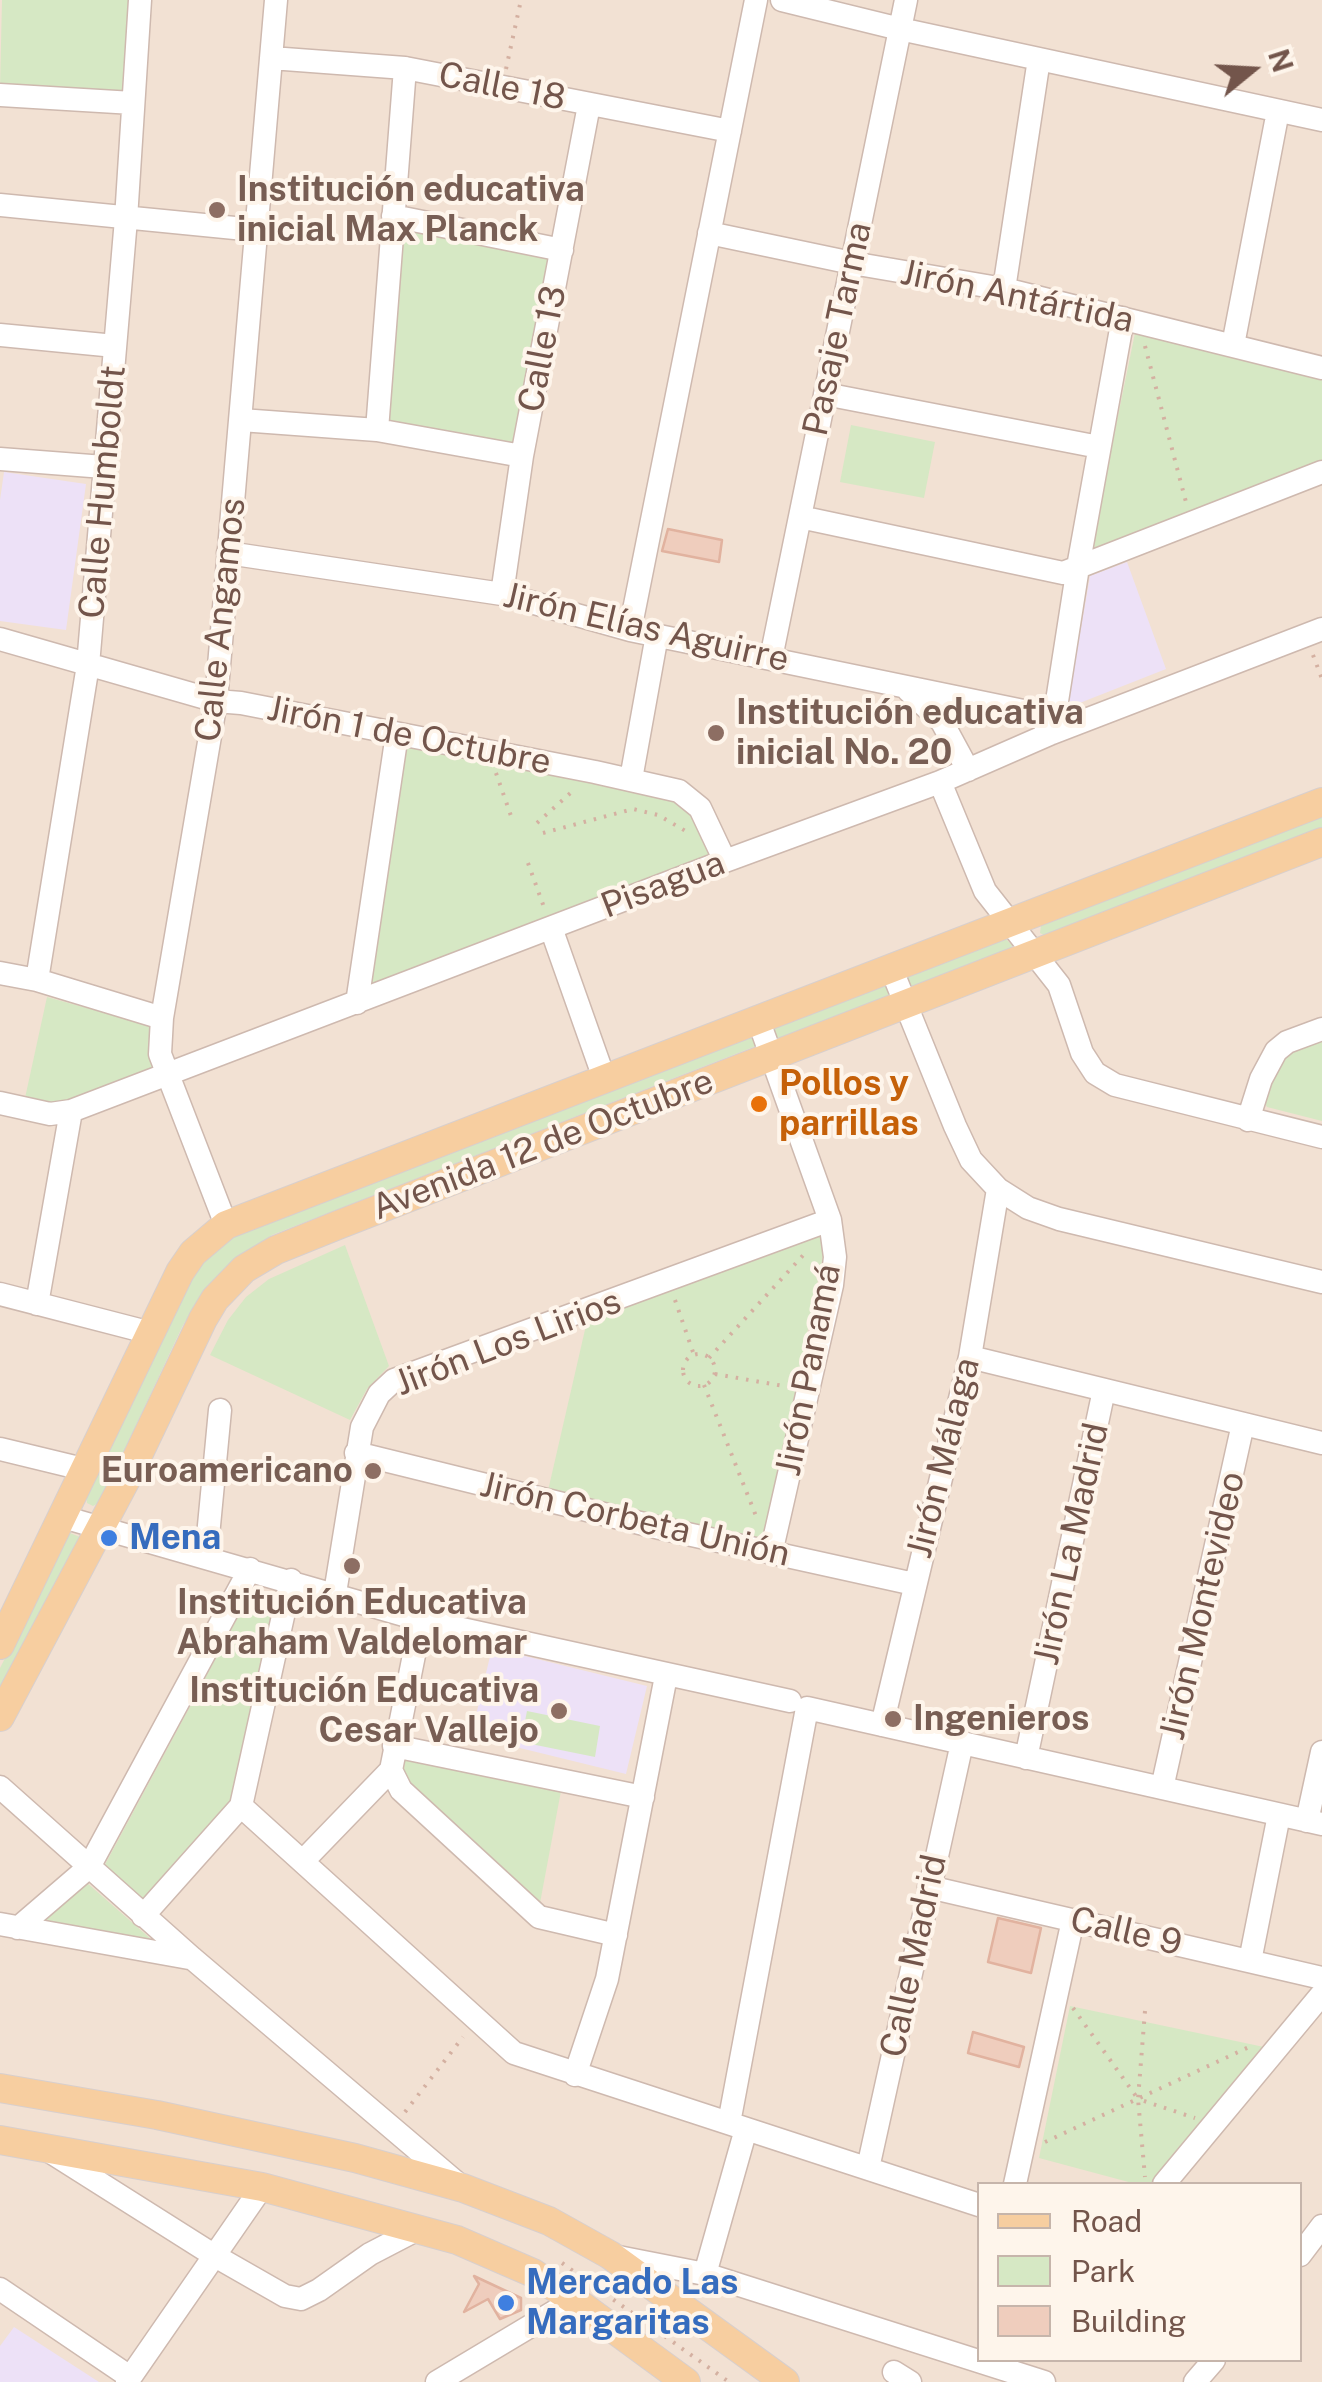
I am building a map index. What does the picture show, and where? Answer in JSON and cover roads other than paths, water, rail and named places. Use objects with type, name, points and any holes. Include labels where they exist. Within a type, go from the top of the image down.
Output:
[{"type":"main road","name":"Avenida 12 de Octubre","points":[[0,1646],[11,1601],[64,1518],[193,1253],[226,1225],[1322,802]]},
{"type":"main road","name":"Avenida 12 de Octubre","points":[[0,1717],[101,1528],[203,1319],[228,1284],[244,1270],[276,1250],[338,1224],[1322,842]]},
{"type":"main road","points":[[0,2088],[354,2158],[462,2188],[548,2221],[610,2255],[785,2382]]},
{"type":"main road","points":[[0,2140],[262,2187],[420,2228],[498,2256],[574,2300],[672,2378]]},
{"type":"street","name":"Calle Humboldt","points":[[37,980],[88,665],[126,219],[140,0]]},
{"type":"street","name":"Calle Angamos","points":[[226,1225],[160,1054],[162,1018],[216,701],[276,0]]},
{"type":"street","points":[[630,630],[756,0]]},
{"type":"street","points":[[782,0],[1322,120]]},
{"type":"street","name":"Pasaje Tarma","points":[[771,658],[906,0]]},
{"type":"street","name":"Calle 18","points":[[272,58],[405,68],[730,131]]},
{"type":"street","points":[[1004,289],[1039,59]]},
{"type":"street","points":[[377,430],[405,68]]},
{"type":"street","points":[[0,95],[133,103]]},
{"type":"street","name":"Calle 13","points":[[502,594],[522,456],[589,105]]},
{"type":"street","points":[[1232,345],[1278,111]]},
{"type":"street","points":[[0,205],[255,230]]},
{"type":"street","points":[[393,216],[562,250]]},
{"type":"street","name":"Jirón Antártida","points":[[710,233],[1004,289],[1322,368]]},
{"type":"street","points":[[1052,732],[1099,447],[1130,320]]},
{"type":"street","points":[[0,335],[115,346]]},
{"type":"street","points":[[825,394],[1099,447]]},
{"type":"street","points":[[241,420],[377,430],[522,456]]},
{"type":"street","points":[[0,460],[104,467]]},
{"type":"street","points":[[800,516],[1063,572],[1322,472]]},
{"type":"street","name":"Jirón Elías Aguirre","points":[[228,553],[502,594],[630,630],[1038,714],[1052,732]]},
{"type":"street","name":"Pisagua","points":[[0,1103],[50,1114],[70,1111],[168,1076],[551,928],[722,855],[940,782],[1052,732],[1314,632]]},
{"type":"street","points":[[631,779],[657,635]]},
{"type":"street","name":"Jirón 1 de Octubre","points":[[0,639],[216,701],[678,791],[700,808],[722,855]]},
{"type":"street","points":[[906,688],[942,722],[968,770]]},
{"type":"street","points":[[356,1003],[397,734]]},
{"type":"street","points":[[940,782],[985,891],[1059,986],[1082,1053],[1095,1073],[1115,1085],[1322,1137]]},
{"type":"street","points":[[551,928],[604,1078]]},
{"type":"street","points":[[892,968],[955,1126],[972,1160],[998,1189],[1028,1208],[1059,1219],[1322,1282]]},
{"type":"street","points":[[0,973],[37,980],[162,1018]]},
{"type":"street","name":"Jirón Panamá","points":[[758,1019],[830,1223],[835,1257],[771,1553]]},
{"type":"street","points":[[1248,1120],[1261,1079],[1276,1051],[1322,1029]]},
{"type":"street","points":[[37,1304],[70,1111]]},
{"type":"street","name":"Jirón Málaga","points":[[882,1725],[970,1357],[998,1189]]},
{"type":"street","name":"Jirón Los Lirios","points":[[335,1593],[356,1453],[368,1411],[394,1380],[830,1223]]},
{"type":"street","points":[[0,1294],[151,1333]]},
{"type":"street","points":[[970,1357],[1322,1443]]},
{"type":"street","name":"Jirón La Madrid","points":[[1026,1758],[1104,1390]]},
{"type":"street","points":[[206,1557],[220,1410]]},
{"type":"street","name":"Jirón Montevideo","points":[[1162,1788],[1243,1424]]},
{"type":"street","points":[[0,1448],[87,1470]]},
{"type":"street","name":"Jirón Corbeta Unión","points":[[356,1453],[914,1584]]},
{"type":"street","points":[[64,1518],[421,1620],[1314,1823],[1322,1752]]},
{"type":"street","points":[[9,1926],[90,1867],[250,1569]]},
{"type":"street","points":[[144,1916],[241,1806],[291,1580]]},
{"type":"street","points":[[421,1620],[393,1758],[402,1790],[539,1917],[616,1935]]},
{"type":"street","points":[[575,2075],[607,1979],[666,1676]]},
{"type":"street","points":[[704,2274],[738,2126],[798,1705]]},
{"type":"street","name":"Calle Madrid","points":[[868,2168],[962,1743]]},
{"type":"street","points":[[304,1861],[393,1758]]},
{"type":"street","points":[[393,1758],[642,1797]]},
{"type":"street","points":[[0,1786],[192,1958],[462,2188]]},
{"type":"street","points":[[241,1806],[514,2053],[977,2205]]},
{"type":"street","points":[[1250,1960],[1279,1815]]},
{"type":"street","name":"Calle 9","points":[[929,1887],[1322,1978]]},
{"type":"street","points":[[1016,2182],[1073,1920]]},
{"type":"street","points":[[9,1926],[192,1958]]},
{"type":"street","points":[[1166,2182],[1322,1994]]},
{"type":"street","points":[[42,2146],[285,2296],[301,2299],[370,2254],[420,2228]]},
{"type":"street","points":[[0,2289],[129,2379],[262,2187]]},
{"type":"street","points":[[1302,2253],[1320,2231]]},
{"type":"street","points":[[610,2255],[704,2274],[977,2361]]},
{"type":"street","points":[[438,2382],[574,2300]]},
{"type":"street","points":[[981,2362],[1044,2382]]},
{"type":"street","points":[[1196,2382],[1212,2362]]},
{"type":"place","name":"Institución educativa inicial Max Planck","points":[[217,210]]},
{"type":"place","name":"Institución educativa inicial No. 20","points":[[716,733]]},
{"type":"place","name":"Pollos y parrillas","points":[[759,1104]]},
{"type":"place","name":"Euroamericano","points":[[373,1471]]},
{"type":"place","name":"Mena","points":[[109,1538]]},
{"type":"place","name":"Institución Educativa Abraham Valdelomar","points":[[352,1566]]},
{"type":"place","name":"Institución Educativa Cesar Vallejo","points":[[559,1711]]},
{"type":"place","name":"Ingenieros","points":[[893,1719]]},
{"type":"place","name":"Mercado Las Margaritas","points":[[506,2303]]}]
